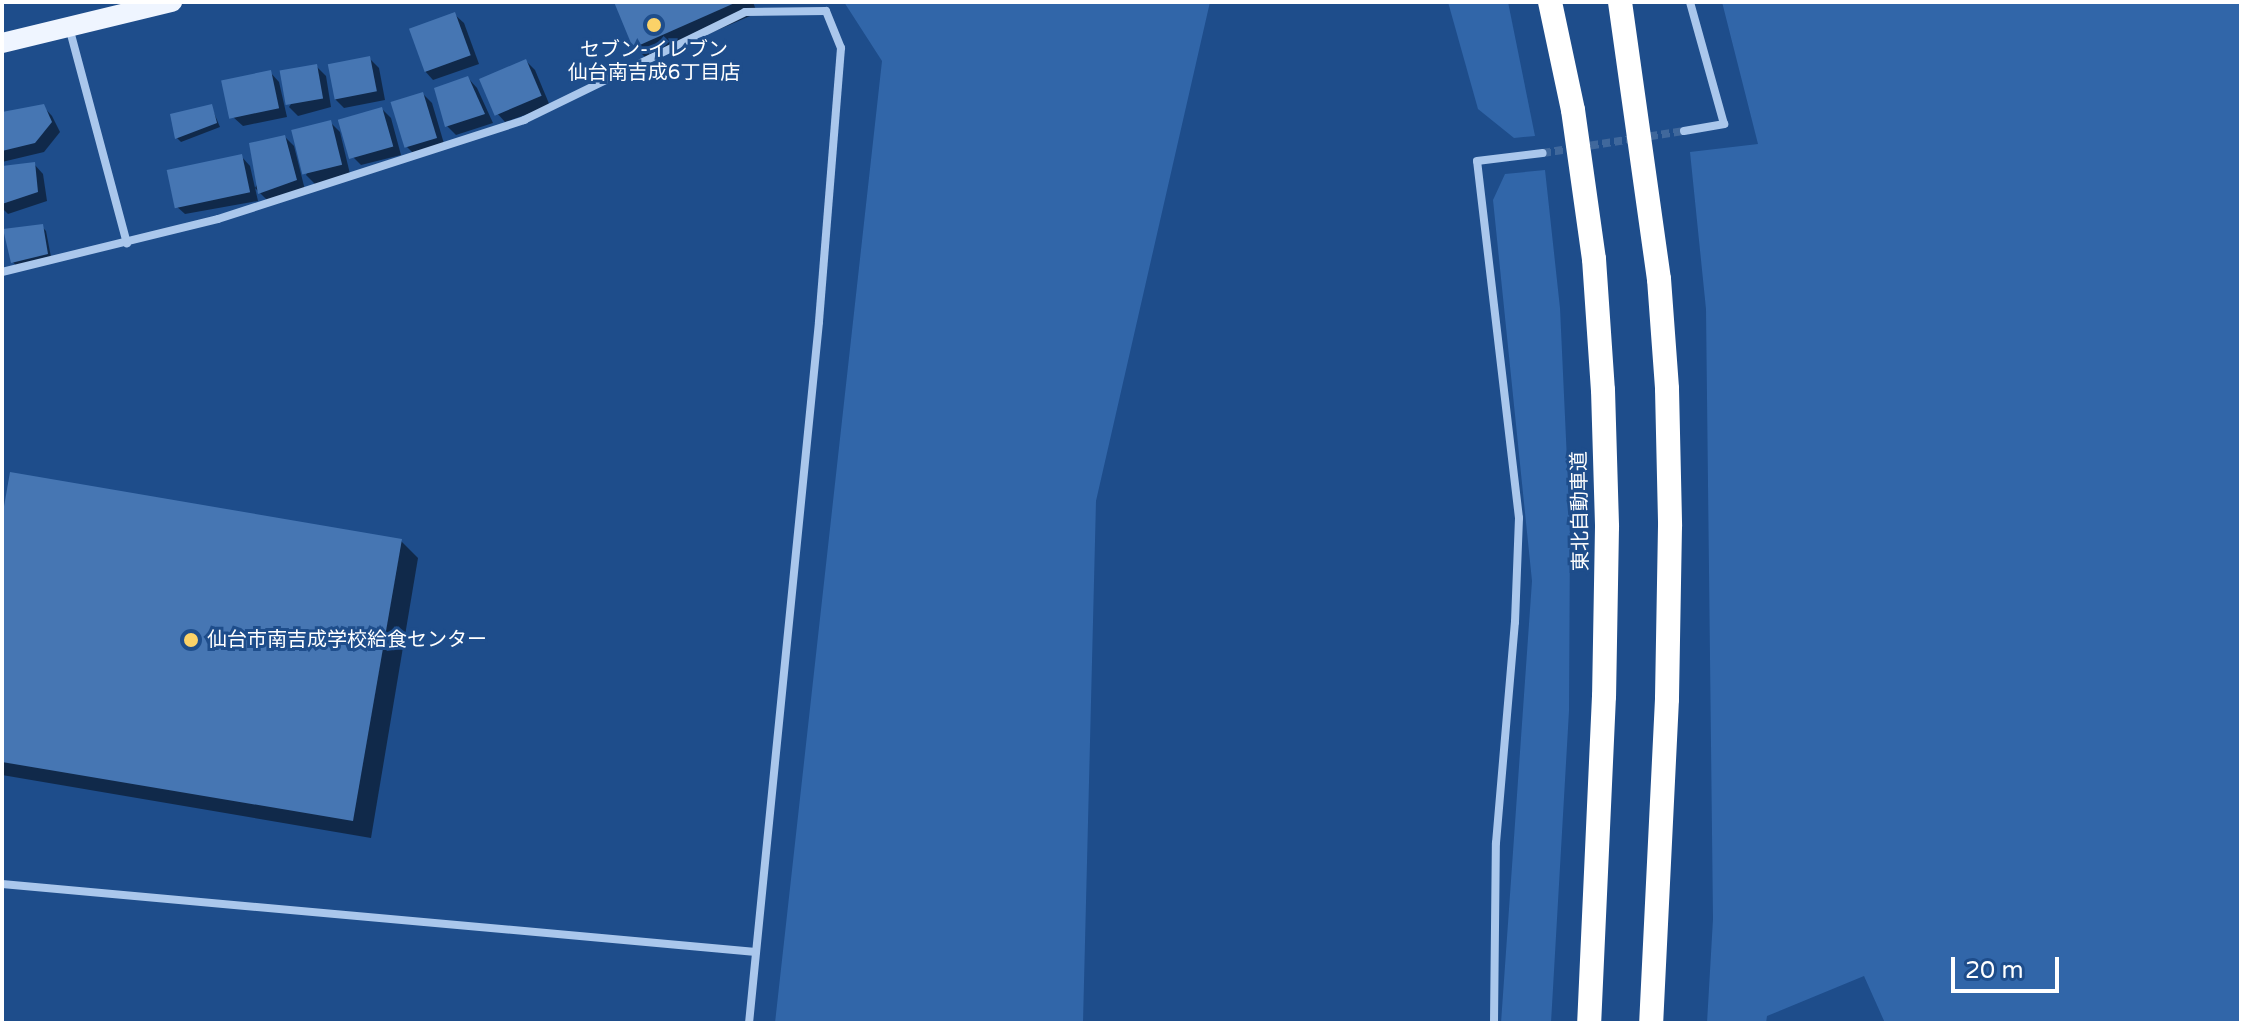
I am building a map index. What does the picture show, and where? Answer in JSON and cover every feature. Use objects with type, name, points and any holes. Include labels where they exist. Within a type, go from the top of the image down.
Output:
[{"type":"highway","name":"東北自動車道","points":[[1550,2],[1573,110],[1594,259],[1603,390],[1607,527],[1604,696],[1589,1023]]},
{"type":"highway","points":[[1620,2],[1659,279],[1667,389],[1670,526],[1667,699],[1651,1023]]},
{"type":"main road","points":[[2,43],[172,2]]},
{"type":"street","points":[[1684,131],[1724,124],[1690,2]]},
{"type":"street","points":[[2,272],[218,219],[524,120],[745,12],[826,11],[841,48],[819,322],[749,1023]]},
{"type":"street","points":[[69,26],[127,243]]},
{"type":"street","points":[[1494,1023],[1496,843],[1515,622],[1519,518],[1477,161],[1543,153]]},
{"type":"street","points":[[2,884],[756,952]]},
{"type":"shaded area","points":[[844,2],[1210,2],[1096,501],[1083,1023],[775,1023],[882,61]]},
{"type":"shaded area","points":[[1448,2],[1508,2],[1535,136],[1514,138],[1478,109]]},
{"type":"shaded area","points":[[1722,2],[2241,2],[2241,1023],[1885,1023],[1864,976],[1767,1016],[1766,1023],[1707,1023],[1713,919],[1706,309],[1690,152],[1758,144]]},
{"type":"shaded area","points":[[1545,170],[1560,308],[1570,526],[1569,711],[1551,1023],[1501,1023],[1532,581],[1493,200],[1505,174]]},
{"type":"building","name":"セブン-イレブン 仙台南吉成6丁目店","points":[[614,2],[737,2],[633,48]]},
{"type":"building","points":[[455,12],[471,55],[425,72],[409,29]]},
{"type":"building","points":[[370,56],[377,91],[335,100],[328,64]]},
{"type":"building","points":[[526,59],[542,96],[495,116],[479,79]]},
{"type":"building","points":[[317,64],[323,98],[286,105],[280,71]]},
{"type":"building","points":[[271,70],[279,108],[229,119],[221,81]]},
{"type":"building","points":[[468,76],[485,114],[445,127],[434,88]]},
{"type":"building","points":[[423,92],[437,138],[405,148],[390,102]]},
{"type":"building","points":[[44,104],[52,122],[35,143],[2,151],[2,112]]},
{"type":"building","points":[[212,104],[217,123],[175,139],[170,114]]},
{"type":"building","points":[[382,107],[393,146],[349,159],[338,120]]},
{"type":"building","points":[[331,120],[342,165],[302,175],[291,130]]},
{"type":"building","points":[[285,135],[297,180],[258,194],[249,143]]},
{"type":"building","points":[[242,154],[250,192],[175,208],[167,170]]},
{"type":"building","points":[[35,162],[38,192],[2,204],[2,166]]},
{"type":"building","points":[[43,224],[48,254],[11,263],[3,229]]},
{"type":"building","points":[[10,472],[402,539],[353,821],[2,762],[2,518]]},
{"type":"tunnel","points":[[1543,153],[1684,131]]},
{"type":"place","name":"セブン-イレブン 仙台南吉成6丁目店","points":[[654,25]]},
{"type":"place","name":"仙台市南吉成学校給食センター","points":[[191,640]]}]
